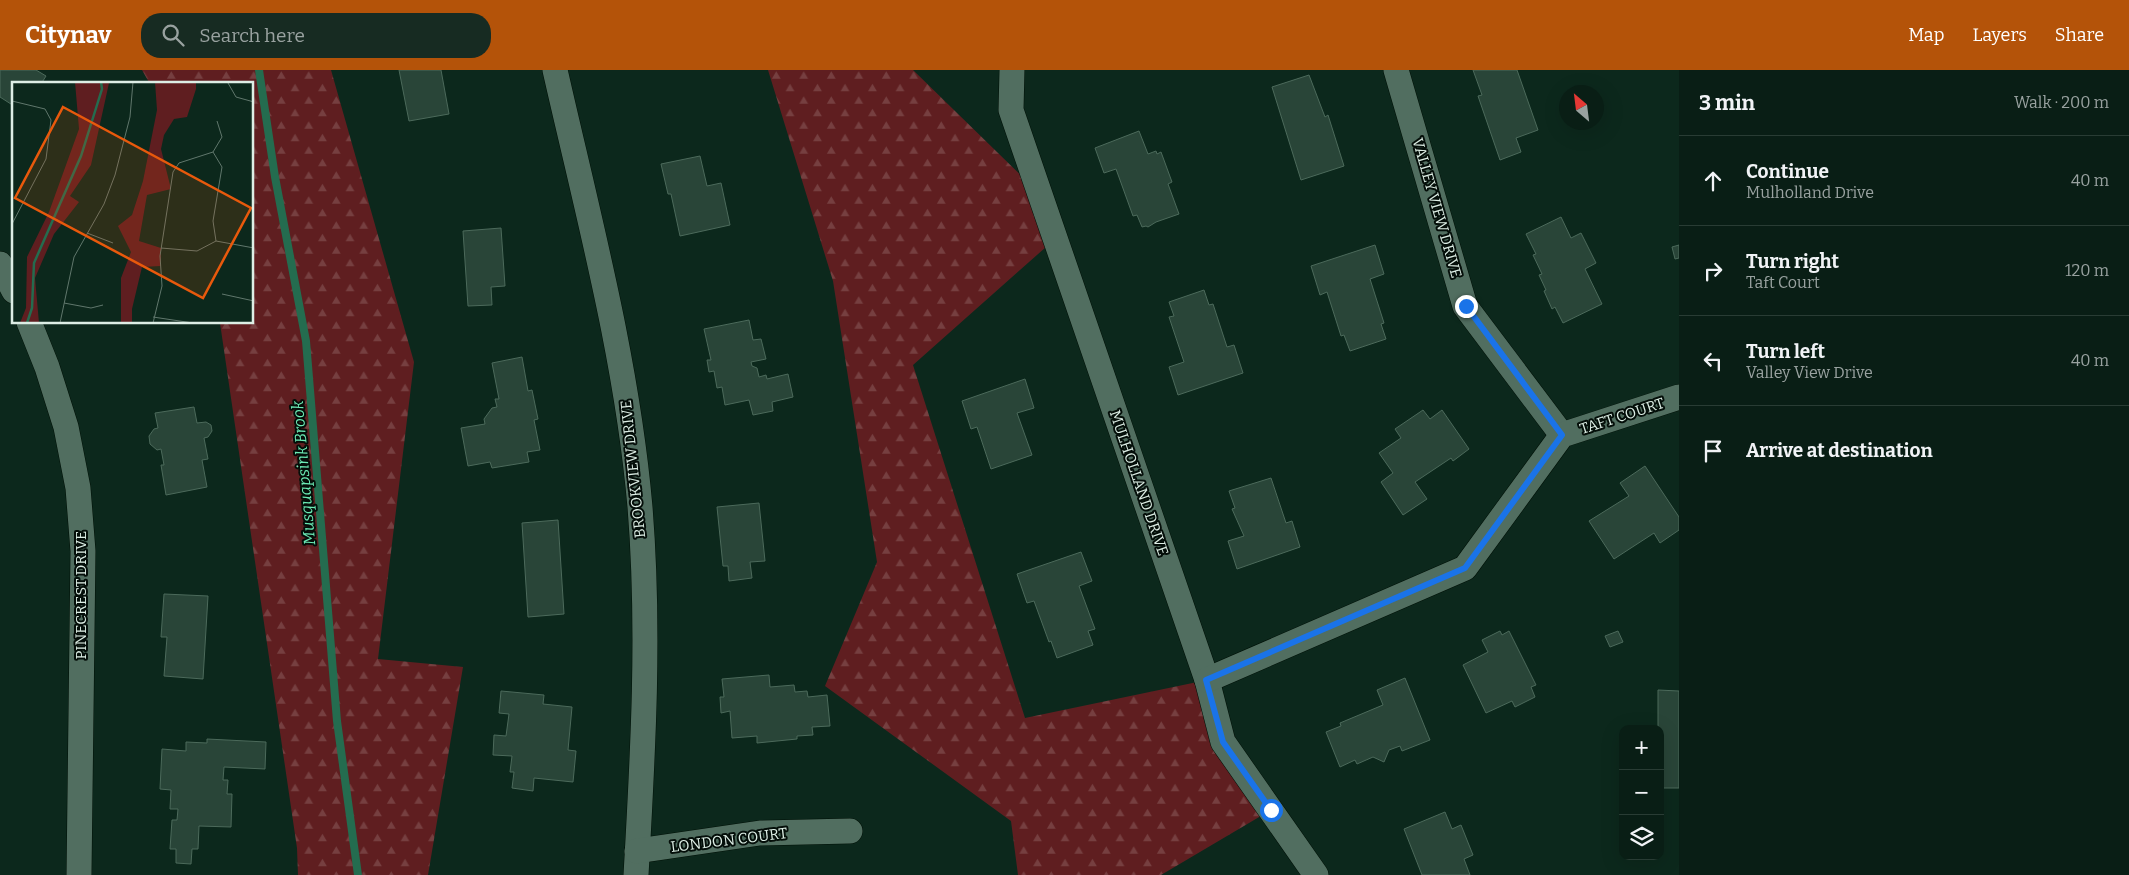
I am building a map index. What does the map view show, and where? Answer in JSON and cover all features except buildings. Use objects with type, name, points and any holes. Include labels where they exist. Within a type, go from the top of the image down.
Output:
[{"type":"street","name":"BROOKVIEW DRIVE","points":[[555,70],[617,342],[630,424],[640,507],[645,673],[636,863]]},
{"type":"street","name":"MULHOLLAND DRIVE","points":[[1012,70],[1011,110],[1206,680],[1223,742],[1316,875]]},
{"type":"street","name":"VALLEY VIEW DRIVE","points":[[1396,70],[1466,306],[1562,435]]},
{"type":"street","points":[[0,264],[12,287]]},
{"type":"street","name":"PINECREST DRIVE","points":[[30,324],[47,367],[66,427],[78,488],[83,551],[79,875]]},
{"type":"street","name":"TAFT COURT","points":[[1206,680],[1465,568],[1562,435],[1679,397]]},
{"type":"street","name":"LONDON COURT","points":[[636,863],[760,833],[850,831]]},
{"type":"green space","points":[[142,70],[331,70],[414,362],[378,659],[463,667],[428,875],[298,875],[297,848],[220,324],[254,324],[254,82],[149,82]]},
{"type":"green space","points":[[768,70],[913,70],[1039,193],[1055,239],[913,365],[1025,718],[1207,680],[1271,810],[1161,875],[1018,875],[1011,821],[825,686],[877,562],[833,281]]},
{"type":"waterway","name":"Musquapsink Brook","points":[[259,70],[275,177],[306,341],[337,721],[358,875]]},
{"type":"route","points":[[1271,810],[1223,742],[1206,680],[1465,568],[1562,435],[1466,306]]}]
